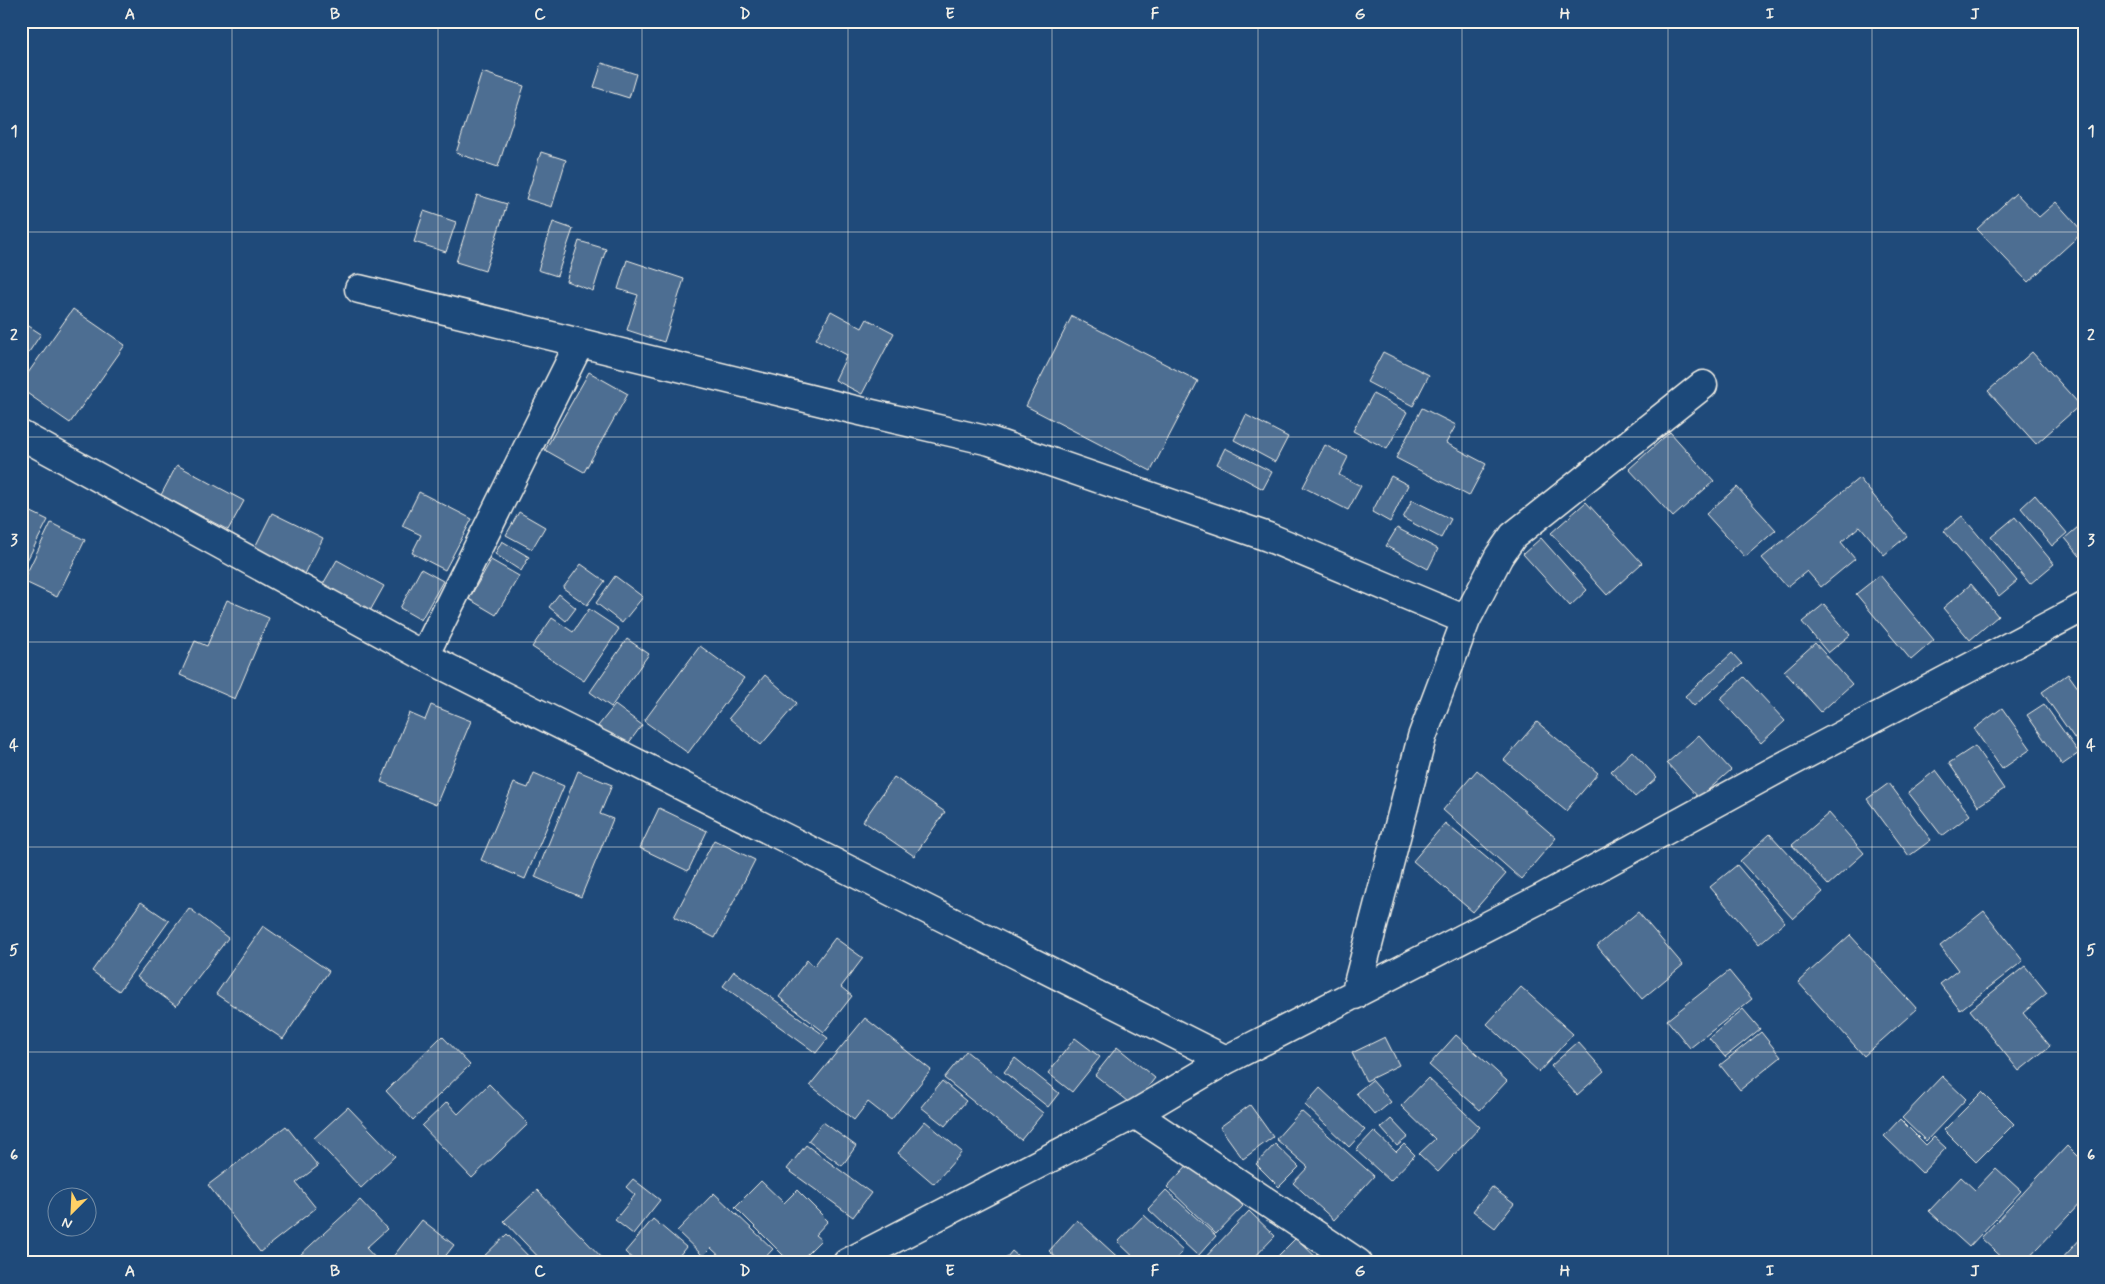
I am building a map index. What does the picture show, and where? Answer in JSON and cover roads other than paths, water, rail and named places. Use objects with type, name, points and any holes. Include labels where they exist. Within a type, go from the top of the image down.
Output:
[{"type":"street","points":[[359,289],[579,344],[990,441],[1268,537],[1466,620]]},
{"type":"street","points":[[424,656],[579,344]]},
{"type":"street","points":[[1354,994],[1422,737],[1466,620],[1499,556],[1513,536],[1704,385]]},
{"type":"street","points":[[21,435],[424,656],[1226,1060]]},
{"type":"street","points":[[847,1263],[1135,1114],[1226,1060],[1540,899],[1778,769],[2084,607]]},
{"type":"street","points":[[1135,1114],[1358,1263]]}]
